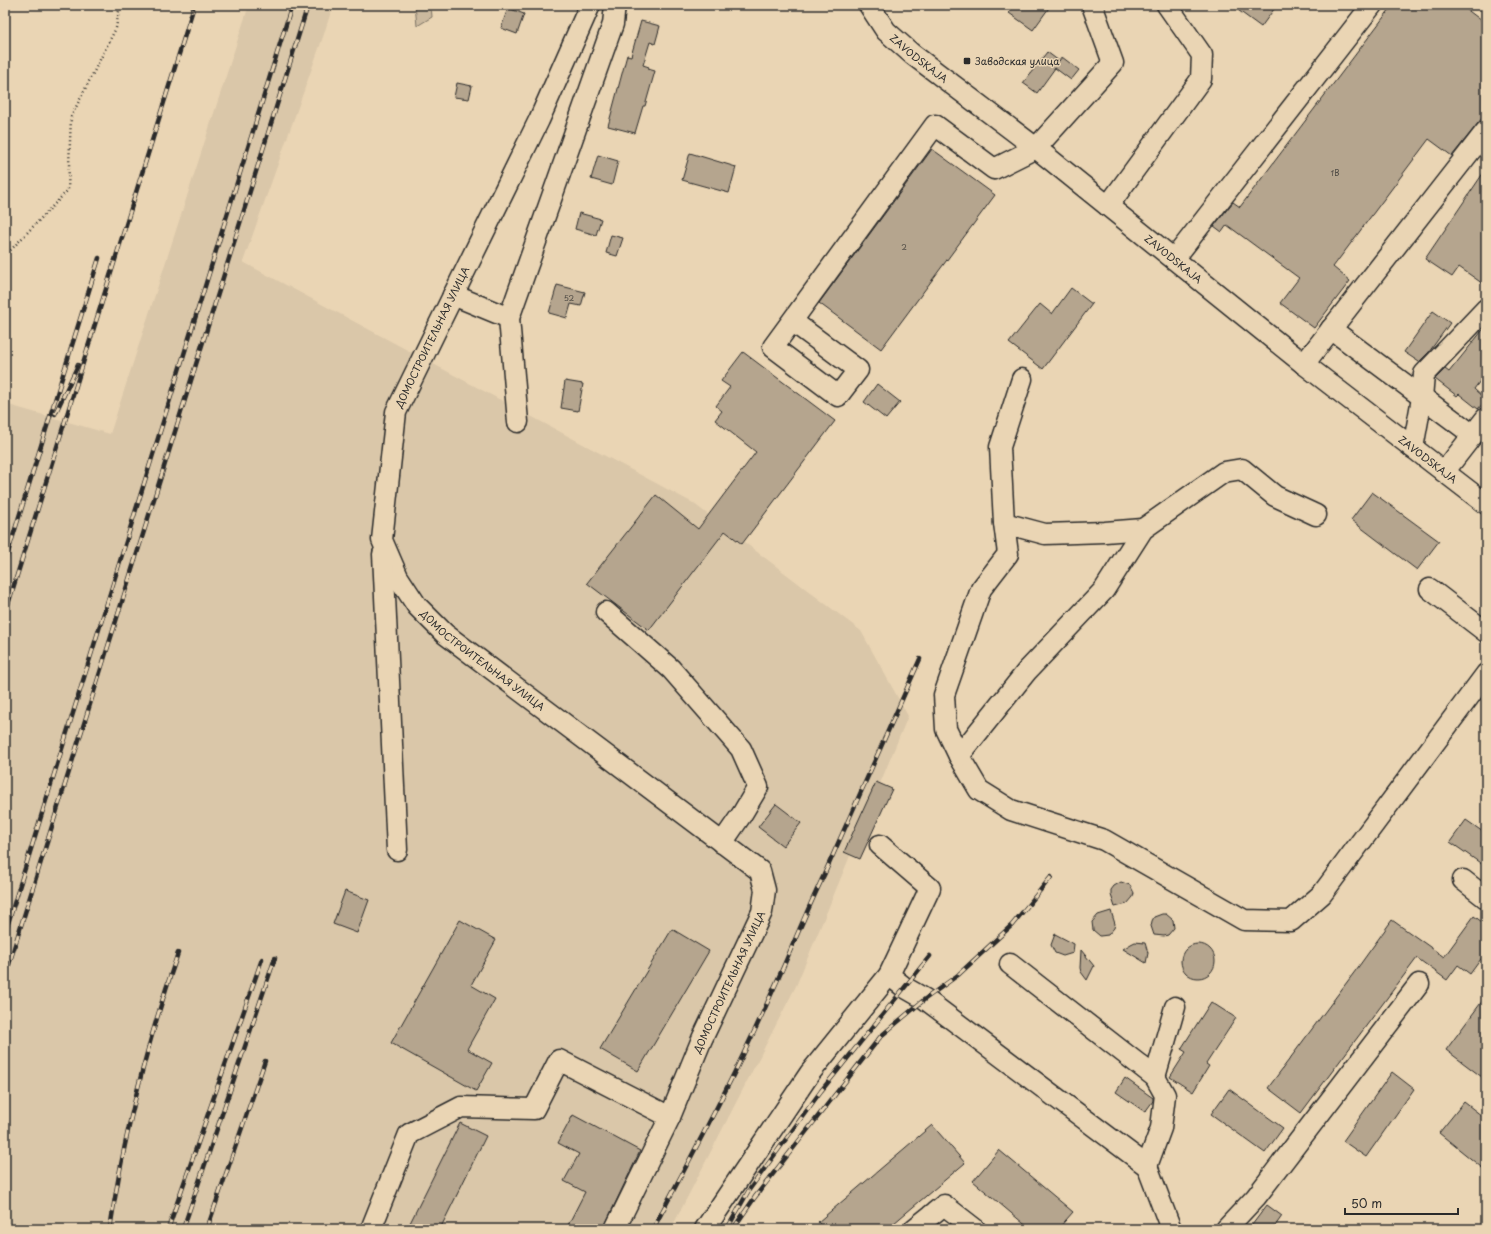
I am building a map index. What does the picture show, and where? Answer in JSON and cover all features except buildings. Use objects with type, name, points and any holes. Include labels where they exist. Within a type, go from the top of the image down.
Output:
[{"type":"street","name":"ДОМОСТРОИТЕЛЬНАЯ УЛИЦА","points":[[590,5],[539,120],[396,412],[382,540],[398,577],[417,606],[445,634],[760,871],[765,890],[762,912],[702,1039],[670,1117],[615,1229]]},
{"type":"street","points":[[518,422],[509,318],[613,24],[615,5]]},
{"type":"street","name":"ZAVODSKAJA","points":[[869,5],[886,30],[912,54],[1036,148],[1304,364],[1486,504]]},
{"type":"street","points":[[792,321],[935,125],[994,169],[1036,148],[1113,63],[1092,5]]},
{"type":"street","points":[[1108,206],[1201,79],[1202,55],[1167,5]]},
{"type":"street","points":[[1174,259],[1372,5]]},
{"type":"street","points":[[1304,364],[1486,131]]},
{"type":"street","points":[[453,296],[509,318]]},
{"type":"street","points":[[1413,448],[1422,398],[1424,374],[1486,309]]},
{"type":"street","points":[[1331,329],[1473,435]]},
{"type":"street","points":[[1022,379],[1000,447],[1004,523],[1008,554],[981,589],[944,695],[946,729],[959,756],[979,790],[1010,810],[1104,840],[1244,920],[1291,921],[1322,894],[1486,674]]},
{"type":"street","points":[[1444,472],[1486,418]]},
{"type":"street","points":[[959,756],[1027,671],[1104,590],[1144,529],[1224,472],[1242,469],[1275,496],[1316,515]]},
{"type":"street","points":[[1004,523],[1045,534],[1144,529]]},
{"type":"street","points":[[382,540],[397,850]]},
{"type":"street","points":[[1430,589],[1486,632]]},
{"type":"street","points":[[606,612],[671,669],[741,749],[758,787],[742,814],[722,842]]},
{"type":"street","points":[[705,1229],[810,1073],[889,975],[930,888],[880,845]]},
{"type":"street","points":[[1463,880],[1486,898]]},
{"type":"street","points":[[1010,964],[1155,1077],[1165,1095],[1161,1128],[1147,1166]]},
{"type":"street","points":[[889,975],[904,987],[931,1004],[1147,1166],[1171,1229]]},
{"type":"street","points":[[1226,1229],[1256,1197],[1419,984]]},
{"type":"street","points":[[1155,1077],[1175,1007]]},
{"type":"street","points":[[371,1229],[409,1134],[461,1107],[534,1109],[559,1060],[670,1117]]},
{"type":"street","points":[[914,1229],[944,1205],[975,1229]]},
{"type":"path","points":[[5,256],[68,190],[71,117],[116,28],[120,5]]},
{"type":"shaded area","points":[[249,5],[333,5],[243,262],[693,503],[861,631],[908,716],[796,986],[671,1229],[5,1229],[5,404],[110,434]]},
{"type":"shaded area","points":[[415,5],[431,5],[432,17],[417,26]]},
{"type":"railway","points":[[5,933],[292,5]]},
{"type":"railway","points":[[5,977],[308,5]]},
{"type":"railway","points":[[5,614],[193,9]]},
{"type":"railway","points":[[5,562],[99,258]]},
{"type":"railway","points":[[55,414],[78,365]]},
{"type":"railway","points":[[653,1229],[742,1058],[920,659]]},
{"type":"railway","points":[[733,1229],[755,1197],[881,1036],[925,999],[958,975],[1012,925],[1051,877]]},
{"type":"railway","points":[[110,1229],[129,1124],[156,1020],[178,953]]},
{"type":"railway","points":[[727,1229],[749,1190],[821,1091],[930,956]]},
{"type":"railway","points":[[183,1229],[275,958]]},
{"type":"railway","points":[[168,1229],[262,959]]},
{"type":"railway","points":[[207,1229],[265,1061]]},
{"type":"place","name":"Заводская улица","points":[[967,61]]}]
